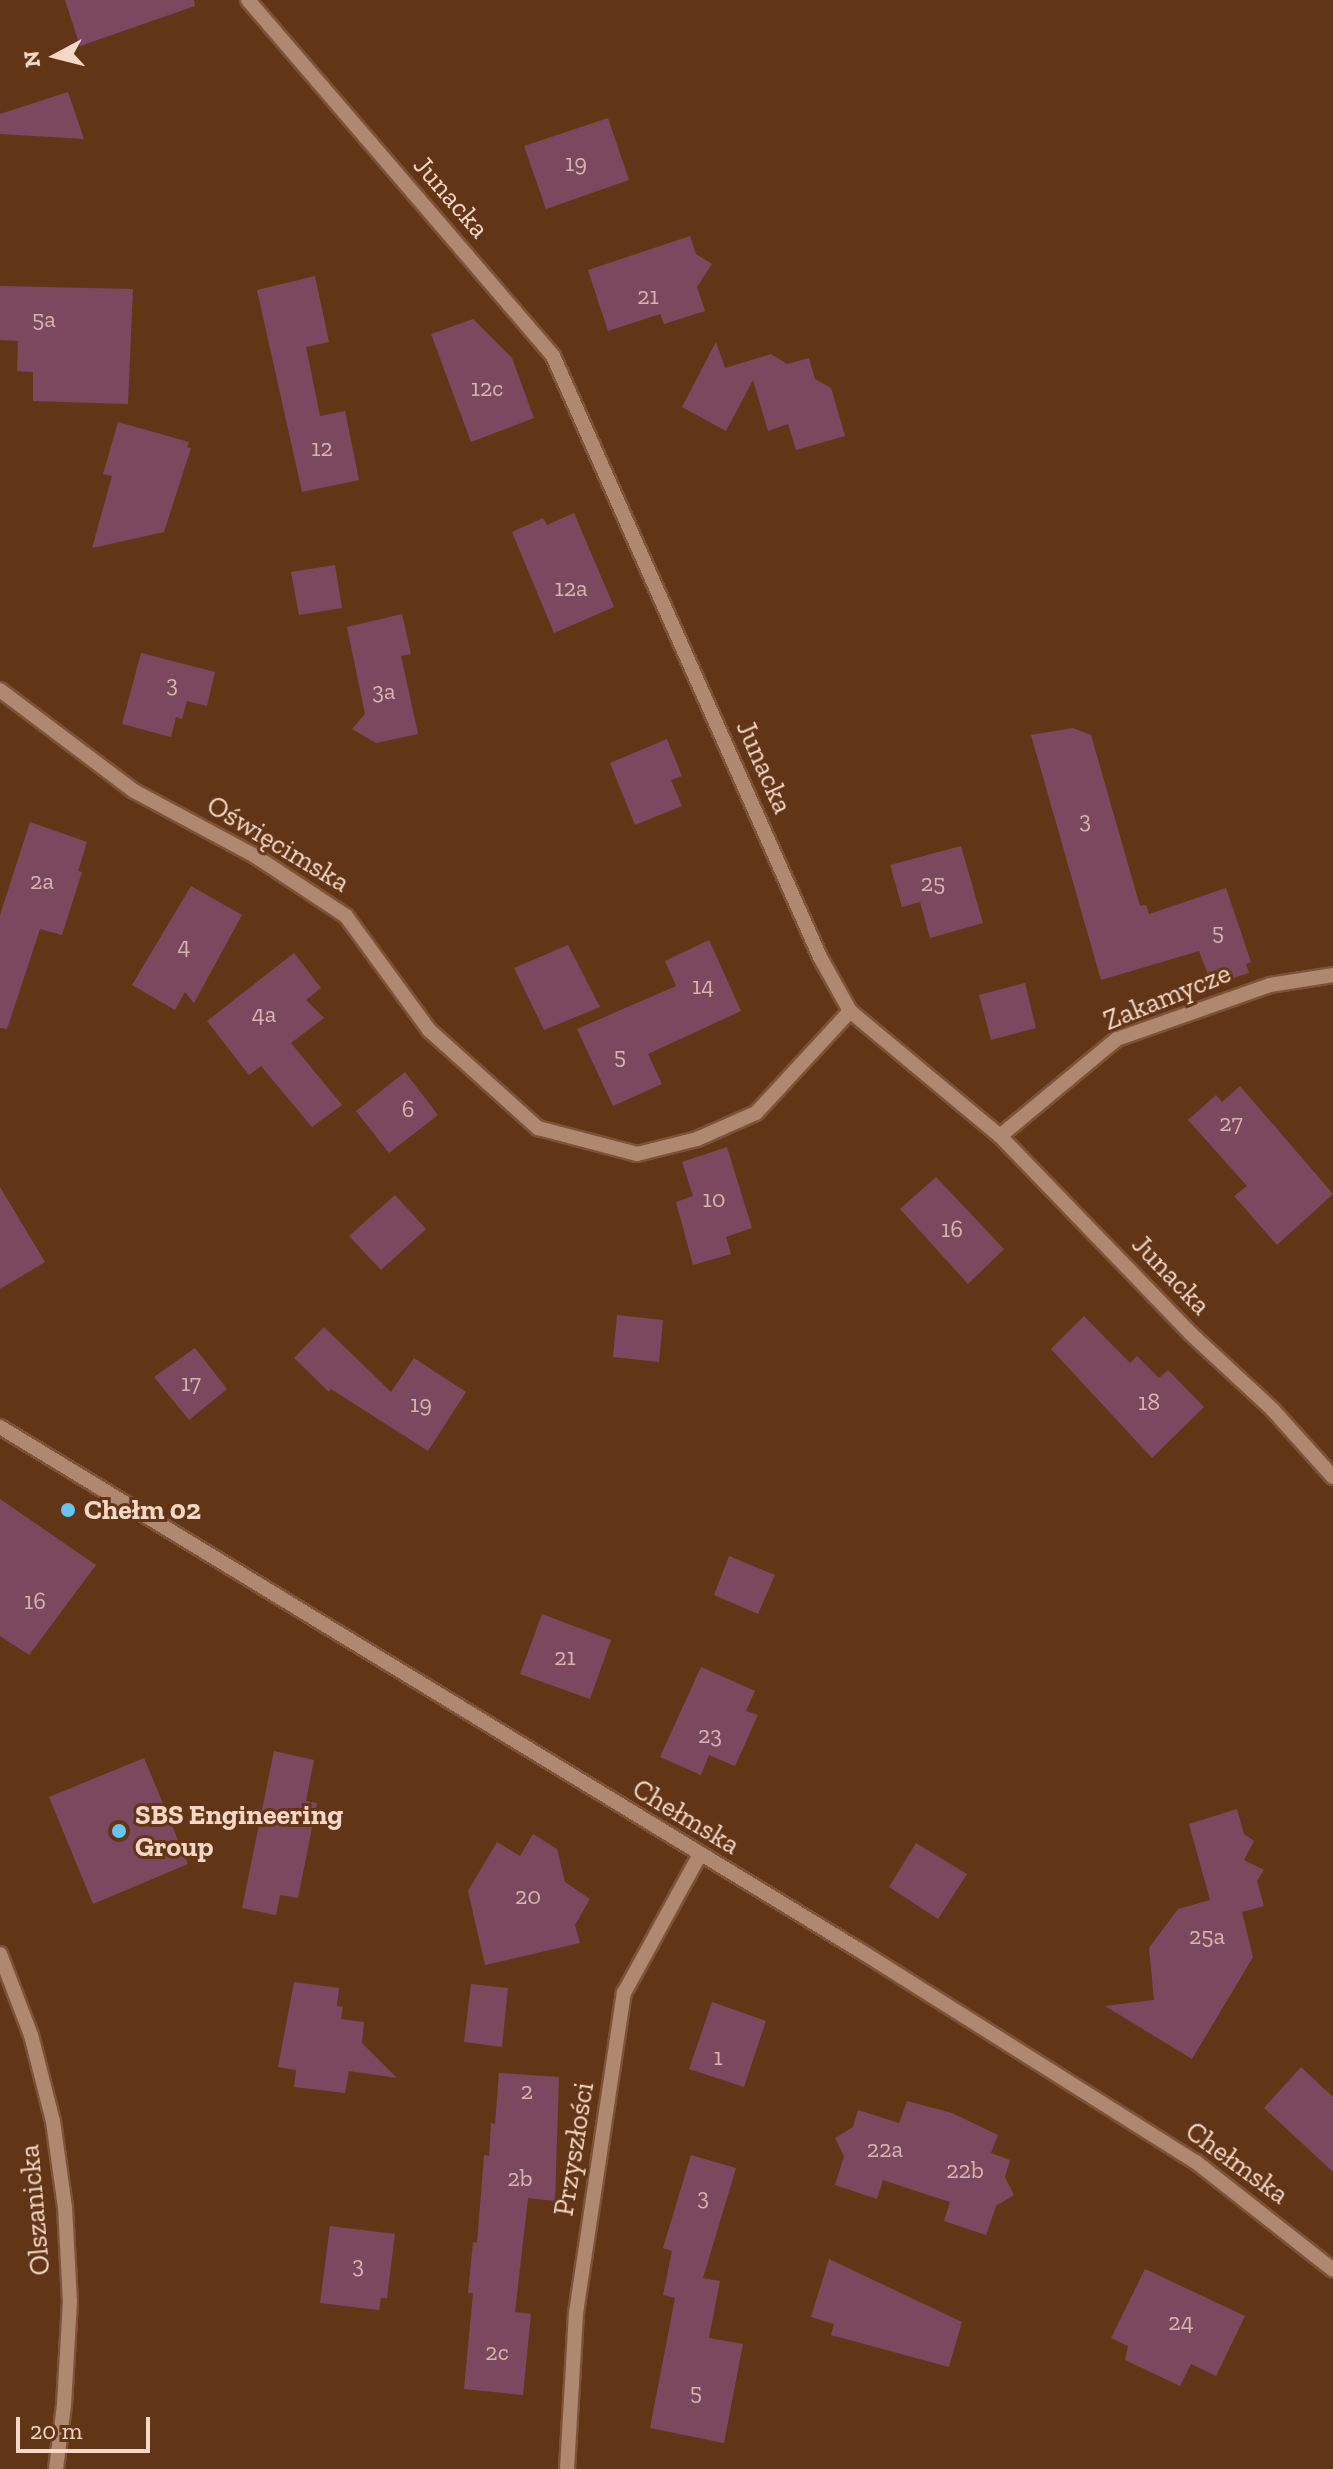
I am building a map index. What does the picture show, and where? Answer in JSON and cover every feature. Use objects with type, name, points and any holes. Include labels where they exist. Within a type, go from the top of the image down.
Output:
[{"type":"street","name":"Junacka","points":[[248,0],[553,356],[820,957],[850,1011],[1000,1136],[1190,1333],[1272,1409],[1333,1477]]},
{"type":"street","name":"Oświęcimska","points":[[0,690],[134,791],[255,856],[346,916],[429,1030],[538,1128],[637,1154],[697,1139],[756,1113],[850,1011]]},
{"type":"street","name":"Zakamycze","points":[[1000,1136],[1117,1039],[1270,985],[1333,975]]},
{"type":"street","name":"Chełmska","points":[[0,1427],[699,1856],[859,1950],[1196,2162],[1333,2270]]},
{"type":"street","name":"Przyszłości","points":[[567,2469],[576,2313],[624,1993],[699,1856]]},
{"type":"street","name":"Olszanicka","points":[[0,1954],[31,2035],[53,2121],[65,2207],[70,2301],[64,2405],[56,2469]]},
{"type":"building","points":[[65,0],[194,0],[195,6],[80,46]]},
{"type":"building","points":[[68,92],[84,139],[0,134],[0,114]]},
{"type":"building","points":[[608,118],[629,180],[546,209],[524,146]]},
{"type":"building","points":[[690,236],[696,254],[712,264],[697,287],[705,311],[664,324],[660,314],[608,331],[588,270]]},
{"type":"building","points":[[315,276],[329,342],[306,347],[320,416],[345,411],[359,480],[302,492],[257,290]]},
{"type":"building","points":[[0,286],[133,289],[128,404],[33,401],[33,372],[17,371],[18,341],[0,340]]},
{"type":"building","points":[[473,319],[512,358],[534,418],[471,442],[431,334]]},
{"type":"building","points":[[716,342],[725,368],[771,354],[787,364],[809,358],[815,379],[831,388],[845,436],[796,450],[788,424],[768,431],[753,380],[726,431],[682,407]]},
{"type":"building","points":[[118,422],[189,442],[187,447],[191,448],[164,532],[92,548],[112,476],[103,474]]},
{"type":"building","points":[[574,513],[614,607],[554,633],[512,532],[543,518],[547,525]]},
{"type":"building","points":[[335,565],[342,608],[299,615],[291,572]]},
{"type":"building","points":[[402,614],[411,654],[401,656],[418,734],[376,743],[352,729],[365,714],[347,627]]},
{"type":"building","points":[[141,653],[215,672],[207,706],[187,701],[182,719],[176,717],[171,737],[122,724]]},
{"type":"building","points":[[1073,728],[1091,735],[1140,906],[1146,905],[1149,914],[1226,888],[1251,962],[1246,964],[1249,973],[1212,985],[1199,951],[1101,980],[1031,735]]},
{"type":"building","points":[[667,739],[682,776],[671,780],[682,806],[635,825],[610,763]]},
{"type":"building","points":[[30,822],[87,842],[78,871],[82,872],[62,935],[40,929],[7,1029],[0,1028],[0,915]]},
{"type":"building","points":[[961,846],[983,923],[930,938],[920,902],[902,907],[890,865]]},
{"type":"building","points":[[191,886],[242,915],[194,1003],[185,992],[175,1010],[132,985]]},
{"type":"building","points":[[709,940],[741,1011],[648,1054],[662,1084],[613,1106],[577,1029],[676,986],[665,961]]},
{"type":"building","points":[[568,945],[600,1007],[544,1030],[514,968]]},
{"type":"building","points":[[294,953],[321,988],[306,1000],[324,1018],[291,1043],[342,1105],[312,1127],[261,1066],[249,1075],[207,1021]]},
{"type":"building","points":[[1025,983],[1036,1028],[991,1040],[979,995]]},
{"type":"building","points":[[405,1072],[438,1115],[389,1153],[356,1111]]},
{"type":"building","points":[[1240,1086],[1333,1194],[1277,1245],[1234,1196],[1247,1186],[1188,1120],[1216,1095],[1222,1102]]},
{"type":"building","points":[[727,1147],[752,1228],[726,1237],[731,1254],[693,1265],[676,1202],[693,1196],[682,1162]]},
{"type":"building","points":[[936,1177],[1004,1249],[968,1284],[900,1209]]},
{"type":"building","points":[[0,1187],[45,1262],[0,1289]]},
{"type":"building","points":[[395,1195],[426,1229],[381,1270],[349,1236]]},
{"type":"building","points":[[617,1315],[663,1320],[659,1362],[613,1357]]},
{"type":"building","points":[[1084,1316],[1130,1363],[1137,1356],[1159,1378],[1168,1370],[1204,1407],[1152,1458],[1051,1349]]},
{"type":"building","points":[[324,1327],[391,1392],[414,1358],[466,1392],[428,1451],[331,1389],[329,1392],[294,1358]]},
{"type":"building","points":[[195,1348],[227,1389],[189,1420],[154,1377]]},
{"type":"building","points":[[0,1499],[96,1565],[29,1655],[0,1636]]},
{"type":"building","points":[[729,1556],[775,1575],[758,1614],[714,1595]]},
{"type":"building","points":[[542,1614],[611,1640],[590,1699],[520,1674]]},
{"type":"building","points":[[701,1667],[755,1691],[746,1711],[758,1715],[735,1766],[709,1755],[701,1775],[660,1757]]},
{"type":"building","points":[[274,1751],[314,1760],[306,1801],[317,1803],[298,1898],[280,1895],[276,1915],[242,1908]]},
{"type":"building","name":"SBS Engineering Group","points":[[144,1758],[188,1864],[93,1904],[49,1797]]},
{"type":"building","points":[[1237,1809],[1244,1834],[1254,1841],[1244,1860],[1264,1870],[1257,1881],[1264,1906],[1242,1912],[1253,1957],[1192,2059],[1105,2006],[1154,2000],[1149,1948],[1178,1909],[1210,1900],[1189,1824]]},
{"type":"building","points":[[533,1834],[557,1849],[565,1882],[590,1899],[575,1925],[580,1943],[485,1965],[468,1891],[497,1842],[520,1856]]},
{"type":"building","points":[[916,1843],[967,1874],[938,1919],[889,1887]]},
{"type":"building","points":[[294,1982],[339,1988],[337,2006],[343,2007],[341,2019],[364,2022],[362,2043],[397,2078],[349,2071],[345,2093],[294,2087],[296,2070],[278,2067]]},
{"type":"building","points":[[471,1984],[508,1988],[502,2047],[464,2042]]},
{"type":"building","points":[[712,2002],[766,2021],[744,2087],[689,2069]]},
{"type":"building","points":[[1301,2067],[1333,2097],[1333,2172],[1264,2108]]},
{"type":"building","points":[[499,2073],[559,2077],[555,2201],[528,2198],[515,2312],[531,2314],[523,2395],[464,2389],[473,2293],[468,2293],[473,2242],[477,2243],[484,2155],[489,2156],[491,2123],[495,2124]]},
{"type":"building","points":[[907,2101],[952,2113],[998,2135],[991,2153],[1010,2160],[1005,2177],[1014,2195],[996,2206],[986,2235],[944,2221],[950,2202],[883,2180],[877,2199],[835,2185],[844,2156],[835,2138],[853,2127],[858,2110],[899,2123]]},
{"type":"building","points":[[691,2155],[736,2168],[703,2278],[720,2281],[709,2338],[743,2344],[724,2443],[650,2428],[675,2298],[663,2295],[672,2251],[663,2248]]},
{"type":"building","points":[[330,2226],[395,2234],[387,2298],[381,2298],[379,2310],[320,2303]]},
{"type":"building","points":[[829,2259],[962,2322],[949,2367],[831,2335],[834,2324],[811,2317]]},
{"type":"building","points":[[1145,2269],[1245,2316],[1216,2376],[1191,2364],[1180,2386],[1125,2360],[1128,2346],[1111,2338]]},
{"type":"place","name":"Chełm 02","points":[[68,1510]]},
{"type":"place","name":"SBS Engineering Group","points":[[119,1831]]}]
